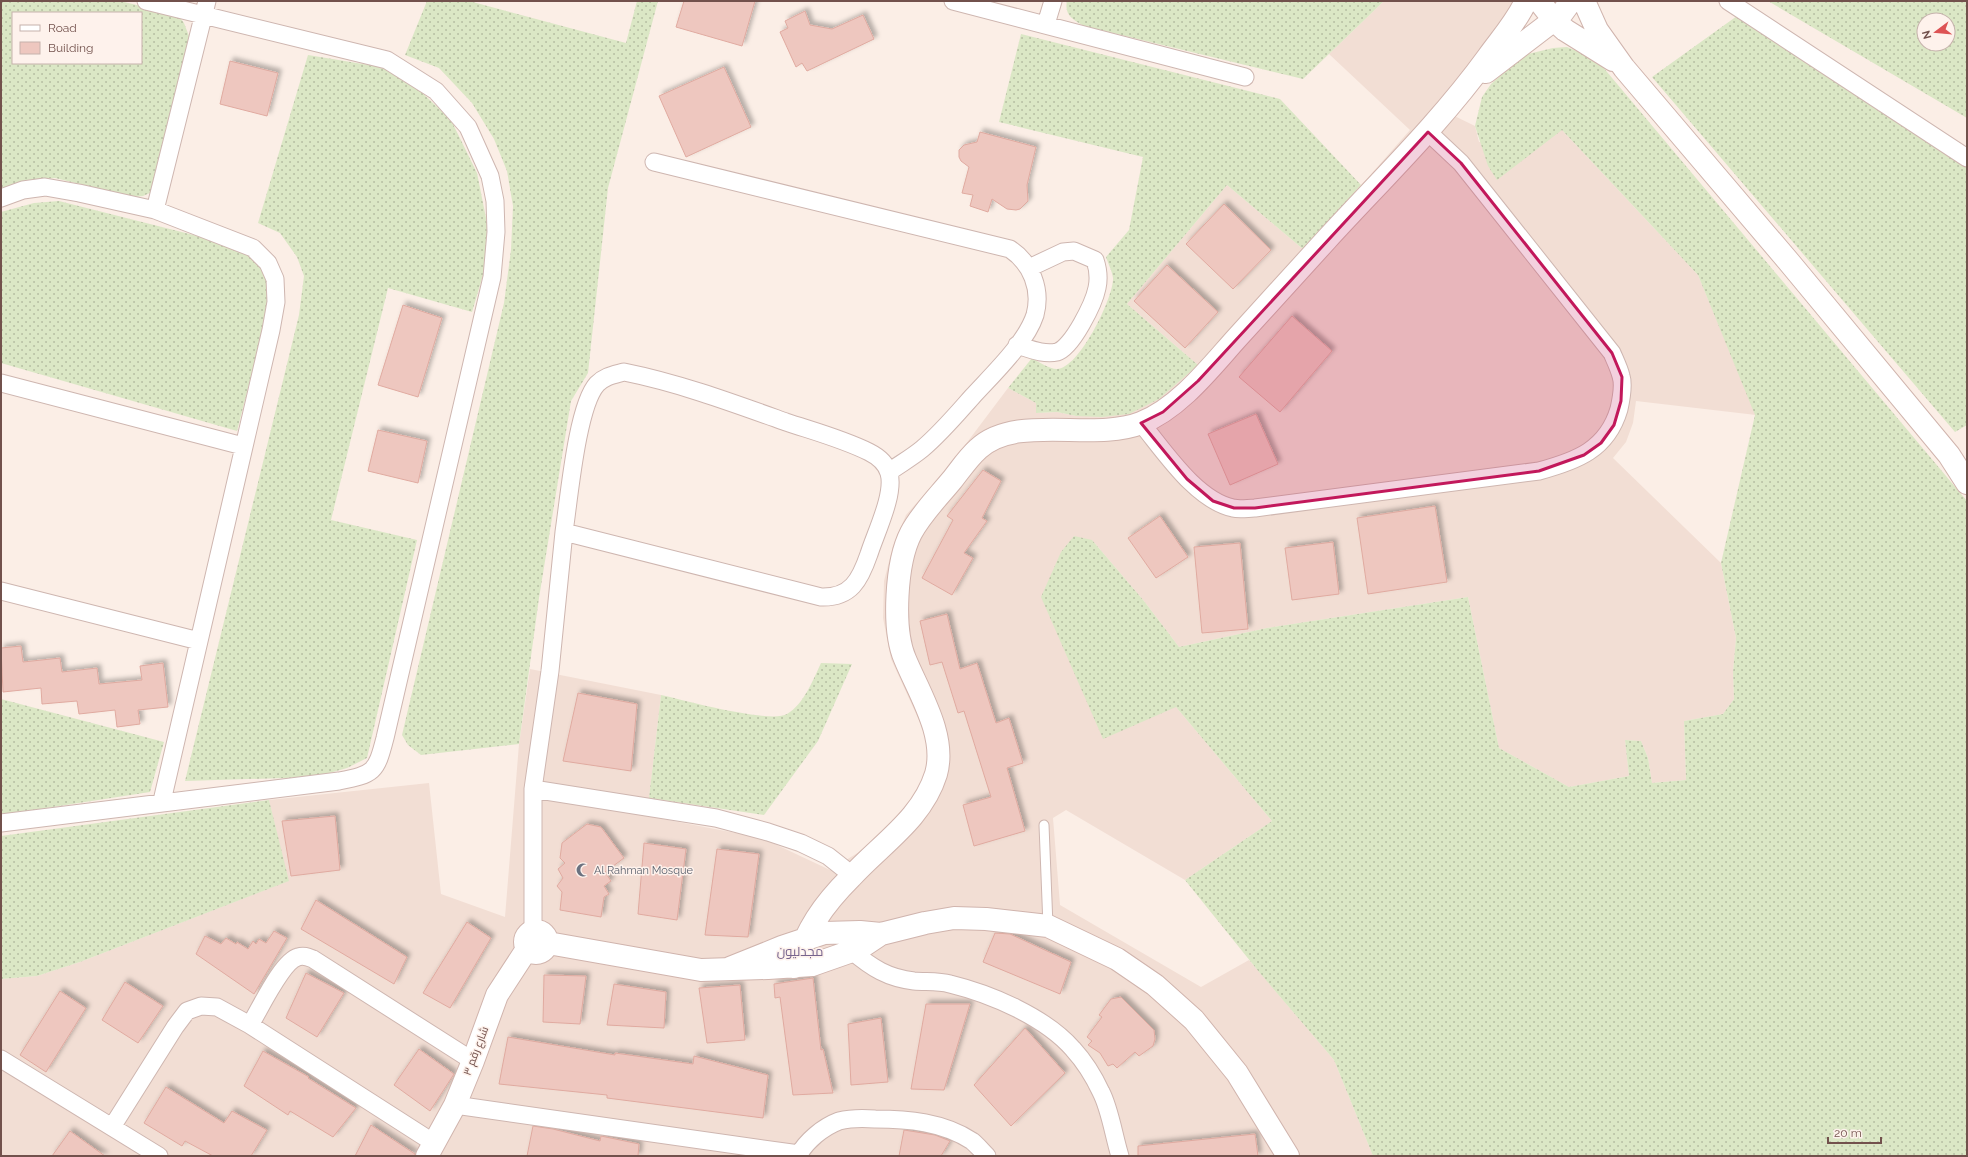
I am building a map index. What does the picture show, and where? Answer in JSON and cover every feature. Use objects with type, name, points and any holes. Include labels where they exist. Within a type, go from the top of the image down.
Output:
[{"type":"street","points":[[1,823],[162,801],[338,781],[358,777],[372,771],[378,762],[492,277],[496,232],[490,176],[480,150],[468,127],[436,91],[387,60],[205,7],[146,1]]},
{"type":"street","points":[[954,1],[1245,77]]},
{"type":"street","points":[[1046,24],[1053,1]]},
{"type":"street","points":[[794,967],[803,940],[819,914],[852,876],[890,841],[912,817],[927,794],[936,772],[939,752],[936,736],[927,709],[902,653],[897,590],[902,559],[910,534],[925,513],[977,449],[992,438],[1007,433],[1116,430],[1141,423],[1163,412],[1198,381],[1330,235],[1428,132],[1466,88],[1517,18],[1526,1]]},
{"type":"street","points":[[1538,1],[1554,20],[1576,38],[1600,51],[1624,68]]},
{"type":"street","points":[[1466,88],[1554,20],[1563,12],[1571,1]]},
{"type":"street","points":[[1584,1],[1597,30],[1624,68],[1789,262],[1949,455],[1967,482]]},
{"type":"street","points":[[1593,1],[1598,1]]},
{"type":"street","points":[[1728,1],[1967,158]]},
{"type":"street","points":[[155,210],[205,7]]},
{"type":"street","points":[[1141,423],[1187,479],[1213,501],[1234,508],[1255,508],[1539,471],[1564,464],[1584,455],[1601,443],[1614,425],[1621,401],[1622,377],[1612,353],[1461,163],[1428,132]]},
{"type":"street","points":[[654,162],[1010,249],[1019,255],[1029,268],[1037,299],[1035,316],[1017,345],[1008,358],[951,421],[922,449],[889,472]]},
{"type":"street","points":[[1,198],[23,190],[45,187],[155,210],[253,248],[268,263],[275,279],[276,302],[271,330],[162,801]]},
{"type":"street","points":[[1017,345],[1042,352],[1058,352],[1066,346],[1092,305],[1097,287],[1098,269],[1095,260],[1074,251],[1063,252],[1029,268]]},
{"type":"street","points":[[564,532],[821,597],[839,596],[853,587],[865,568],[890,493],[889,472],[885,464],[869,452],[843,442],[740,406],[647,377],[624,372],[606,376],[596,385],[587,400],[580,429],[564,532],[550,671],[533,789],[536,941],[701,970],[812,965],[852,951],[863,946],[881,934]]},
{"type":"street","points":[[1,383],[243,446]]},
{"type":"street","points":[[1,591],[199,642]]},
{"type":"street","points":[[533,789],[716,818],[768,832],[801,843],[828,856],[852,876]]},
{"type":"street","points":[[730,968],[824,933],[843,932],[881,934],[925,923],[954,918],[986,919],[1048,926],[1117,959],[1155,985],[1194,1020],[1237,1073],[1288,1156]]},
{"type":"street","name":"شارع رقم ٣","points":[[431,1150],[454,1105],[473,1061],[497,995],[536,941]]},
{"type":"street","points":[[852,951],[871,967],[890,976],[912,980],[949,983],[990,996],[1054,1032],[1072,1048],[1087,1067],[1102,1093],[1120,1156]]},
{"type":"street","points":[[250,1025],[283,970],[297,957],[304,956],[313,959],[473,1061]]},
{"type":"street","points":[[112,1127],[174,1027],[187,1011],[201,1006],[217,1007],[250,1025],[431,1150]]},
{"type":"street","points":[[1,1059],[159,1156]]},
{"type":"street","points":[[454,1105],[798,1155],[811,1140],[826,1127],[840,1121],[857,1118],[913,1120],[940,1127],[973,1141],[987,1156]]},
{"type":"street","points":[[1269,1126],[1274,1156]]},
{"type":"lane","points":[[1044,825],[1048,926]]},
{"type":"highlighted area","points":[[1428,132],[1461,163],[1612,353],[1622,377],[1621,401],[1614,425],[1601,443],[1584,455],[1539,471],[1255,508],[1234,508],[1213,501],[1187,479],[1141,423],[1163,412],[1198,381]]},
{"type":"shaded area","points":[[1384,1],[1517,1],[1511,19],[1434,106],[1475,126],[1479,142],[1562,130],[1698,275],[1756,415],[1636,401],[1633,423],[1626,442],[1613,458],[1721,563],[1736,638],[1733,672],[1734,699],[1723,714],[1684,721],[1686,780],[1652,783],[1648,758],[1641,741],[1625,740],[1629,776],[1569,787],[1499,748],[1468,597],[1267,628],[1179,647],[1144,601],[1092,540],[1176,707],[1272,821],[1185,880],[1066,810],[1053,818],[1060,905],[1201,987],[1249,960],[1334,1060],[1373,1156],[1,1156],[1,979],[37,976],[80,962],[288,881],[269,800],[429,783],[441,894],[505,917],[519,744],[530,669],[661,695],[647,816],[762,838],[830,870],[880,839],[918,791],[931,758],[923,729],[891,659],[883,618],[884,581],[893,546],[906,515],[950,465],[1008,388],[1036,403],[1036,413],[1057,412],[1076,416],[1198,365],[1127,304],[1227,185],[1304,250],[1410,130],[1329,54]]},
{"type":"green space","points":[[1,1],[120,1],[178,15],[184,23],[189,36],[188,57],[152,192],[143,196],[133,197],[55,178],[36,180],[1,189]]},
{"type":"green space","points":[[427,1],[469,1],[626,43],[637,1],[658,1],[608,188],[588,373],[571,401],[539,598],[519,744],[421,755],[408,745],[402,735],[504,303],[511,250],[513,206],[507,171],[494,139],[472,103],[439,68],[405,55]]},
{"type":"green space","points":[[1067,1],[1384,1],[1303,79],[1084,26],[1070,16],[1066,6]]},
{"type":"green space","points":[[1768,1],[1967,1],[1967,118]]},
{"type":"green space","points":[[1737,16],[1967,167],[1967,425],[1955,432],[1652,77]]},
{"type":"green space","points":[[1021,34],[1280,99],[1361,185],[1304,250],[1227,185],[1127,304],[1198,365],[1159,399],[1129,414],[1102,417],[1076,416],[1057,412],[1036,413],[1036,403],[1008,388],[1032,358],[1054,369],[1066,366],[1085,345],[1094,331],[1102,315],[1112,287],[1113,278],[1106,257],[1129,230],[1143,157],[999,122]]},
{"type":"green space","points":[[1567,47],[1579,52],[1602,66],[1967,501],[1967,1156],[1373,1156],[1334,1060],[1259,972],[1185,880],[1272,821],[1176,707],[1103,739],[1041,597],[1061,552],[1074,536],[1092,540],[1144,601],[1179,647],[1267,628],[1468,597],[1499,748],[1569,787],[1629,776],[1625,740],[1641,741],[1648,758],[1652,783],[1686,780],[1684,721],[1723,714],[1734,699],[1733,672],[1736,638],[1721,563],[1755,415],[1698,275],[1562,130],[1497,180],[1488,166],[1475,126],[1482,97],[1491,84],[1524,55],[1553,48]]},
{"type":"green space","points":[[308,55],[381,67],[416,87],[451,120],[477,173],[488,228],[486,265],[472,312],[388,288],[331,520],[417,540],[367,758],[347,768],[315,777],[185,781],[299,315],[304,276],[297,257],[280,233],[258,223]]},
{"type":"green space","points":[[59,201],[237,246],[262,264],[272,295],[237,431],[1,363],[1,212],[34,203]]},
{"type":"green space","points":[[821,663],[852,664],[818,741],[764,815],[649,798],[661,695],[746,714],[778,716],[787,714],[793,710],[803,698]]},
{"type":"green space","points":[[1,699],[164,742],[150,792],[1,815]]},
{"type":"green space","points":[[269,800],[289,881],[80,962],[37,976],[1,979],[1,836]]},
{"type":"building","points":[[684,1],[755,1],[742,46],[676,27]]},
{"type":"building","points":[[805,11],[810,25],[832,29],[863,15],[874,39],[807,71],[802,63],[796,67],[780,32],[788,28],[785,21]]},
{"type":"building","points":[[230,61],[278,73],[267,116],[220,104]]},
{"type":"building","points":[[724,67],[751,127],[686,157],[659,96]]},
{"type":"building","points":[[980,132],[1036,147],[1027,185],[1028,201],[1020,209],[1007,209],[992,199],[988,212],[970,206],[973,195],[962,193],[969,167],[961,161],[959,157],[959,150],[964,145],[977,142]]},
{"type":"building","points":[[1224,204],[1271,250],[1233,289],[1186,244]]},
{"type":"building","points":[[1167,265],[1218,312],[1185,348],[1134,301]]},
{"type":"building","points":[[403,305],[442,318],[418,397],[378,385]]},
{"type":"building","points":[[1292,316],[1332,351],[1280,412],[1239,377]]},
{"type":"building","points":[[1256,414],[1278,464],[1230,485],[1208,434]]},
{"type":"building","points":[[378,430],[427,441],[418,483],[368,471]]},
{"type":"building","points":[[983,470],[1001,481],[982,518],[987,521],[964,553],[973,558],[952,595],[922,578],[953,520],[947,516]]},
{"type":"building","points":[[1435,506],[1447,582],[1368,594],[1357,518]]},
{"type":"building","points":[[1160,516],[1188,557],[1156,578],[1128,538]]},
{"type":"building","points":[[1333,542],[1339,594],[1292,600],[1285,548]]},
{"type":"building","points":[[1240,543],[1248,629],[1202,633],[1194,547]]},
{"type":"building","points":[[947,614],[960,669],[977,663],[996,723],[1009,718],[1023,763],[1007,768],[1025,831],[974,846],[963,805],[991,797],[964,711],[958,713],[942,662],[930,665],[920,621]]},
{"type":"building","points":[[21,646],[23,662],[60,658],[62,672],[97,668],[99,684],[142,680],[140,666],[163,663],[168,707],[138,710],[140,724],[117,727],[115,710],[79,714],[77,701],[42,704],[41,688],[3,692],[1,648]]},
{"type":"building","points":[[578,693],[637,704],[631,771],[563,761]]},
{"type":"building","points":[[335,816],[340,870],[291,876],[282,821]]},
{"type":"building","name":"Al Rahman Mosque","points":[[587,824],[601,827],[624,858],[605,872],[611,881],[604,886],[609,894],[604,897],[601,917],[560,910],[562,892],[557,886],[563,878],[558,869],[565,863],[560,858],[562,843]]},
{"type":"building","points":[[644,843],[686,849],[677,920],[638,914]]},
{"type":"building","points":[[717,849],[759,854],[748,937],[705,935]]},
{"type":"building","points":[[316,900],[407,957],[394,984],[301,929]]},
{"type":"building","points":[[467,922],[491,938],[450,1008],[423,993]]},
{"type":"building","points":[[274,931],[287,938],[254,994],[196,954],[205,936],[221,944],[226,938],[236,944],[237,942],[248,949],[253,941],[256,944],[259,939],[266,943]]},
{"type":"building","points":[[995,933],[1010,934],[1071,962],[1060,994],[983,962]]},
{"type":"building","points":[[306,973],[344,993],[317,1037],[286,1018]]},
{"type":"building","points":[[544,975],[586,976],[580,1024],[543,1022]]},
{"type":"building","points":[[813,978],[821,1050],[823,1049],[833,1093],[793,1095],[780,997],[775,998],[774,984]]},
{"type":"building","points":[[125,982],[163,1006],[138,1043],[102,1020]]},
{"type":"building","points":[[614,984],[666,992],[664,1028],[607,1025]]},
{"type":"building","points":[[740,985],[745,1040],[707,1043],[699,988]]},
{"type":"building","points":[[60,991],[86,1008],[46,1072],[20,1055]]},
{"type":"building","points":[[1121,997],[1154,1030],[1155,1039],[1153,1046],[1139,1056],[1135,1052],[1117,1068],[1113,1064],[1108,1066],[1100,1053],[1088,1045],[1092,1041],[1087,1037],[1102,1017],[1099,1015],[1111,999]]},
{"type":"building","points":[[926,1004],[970,1004],[944,1090],[911,1089]]},
{"type":"building","points":[[881,1018],[888,1082],[851,1085],[848,1024]]},
{"type":"building","points":[[1025,1028],[1065,1073],[1011,1126],[974,1085]]},
{"type":"building","points":[[508,1037],[615,1055],[615,1053],[693,1064],[694,1056],[768,1075],[763,1118],[607,1098],[607,1095],[499,1084]]},
{"type":"building","points":[[419,1049],[454,1074],[430,1111],[394,1085]]},
{"type":"building","points":[[263,1051],[309,1077],[308,1078],[356,1108],[333,1137],[290,1111],[288,1115],[244,1086]]},
{"type":"building","points":[[166,1087],[224,1123],[232,1111],[267,1130],[251,1156],[213,1156],[185,1141],[182,1146],[144,1123]]},
{"type":"building","points":[[371,1125],[415,1154],[415,1156],[355,1156]]},
{"type":"building","points":[[533,1126],[553,1129],[600,1141],[601,1136],[639,1144],[638,1156],[527,1156]]},
{"type":"building","points":[[904,1130],[935,1135],[950,1141],[941,1156],[899,1156]]},
{"type":"building","points":[[70,1131],[105,1156],[52,1156]]},
{"type":"building","points":[[1255,1134],[1258,1156],[1138,1156],[1138,1146]]},
{"type":"place","name":"Al Rahman Mosque","points":[[583,870]]},
{"type":"district","name":"مجدليون","points":[[800,951]]}]
